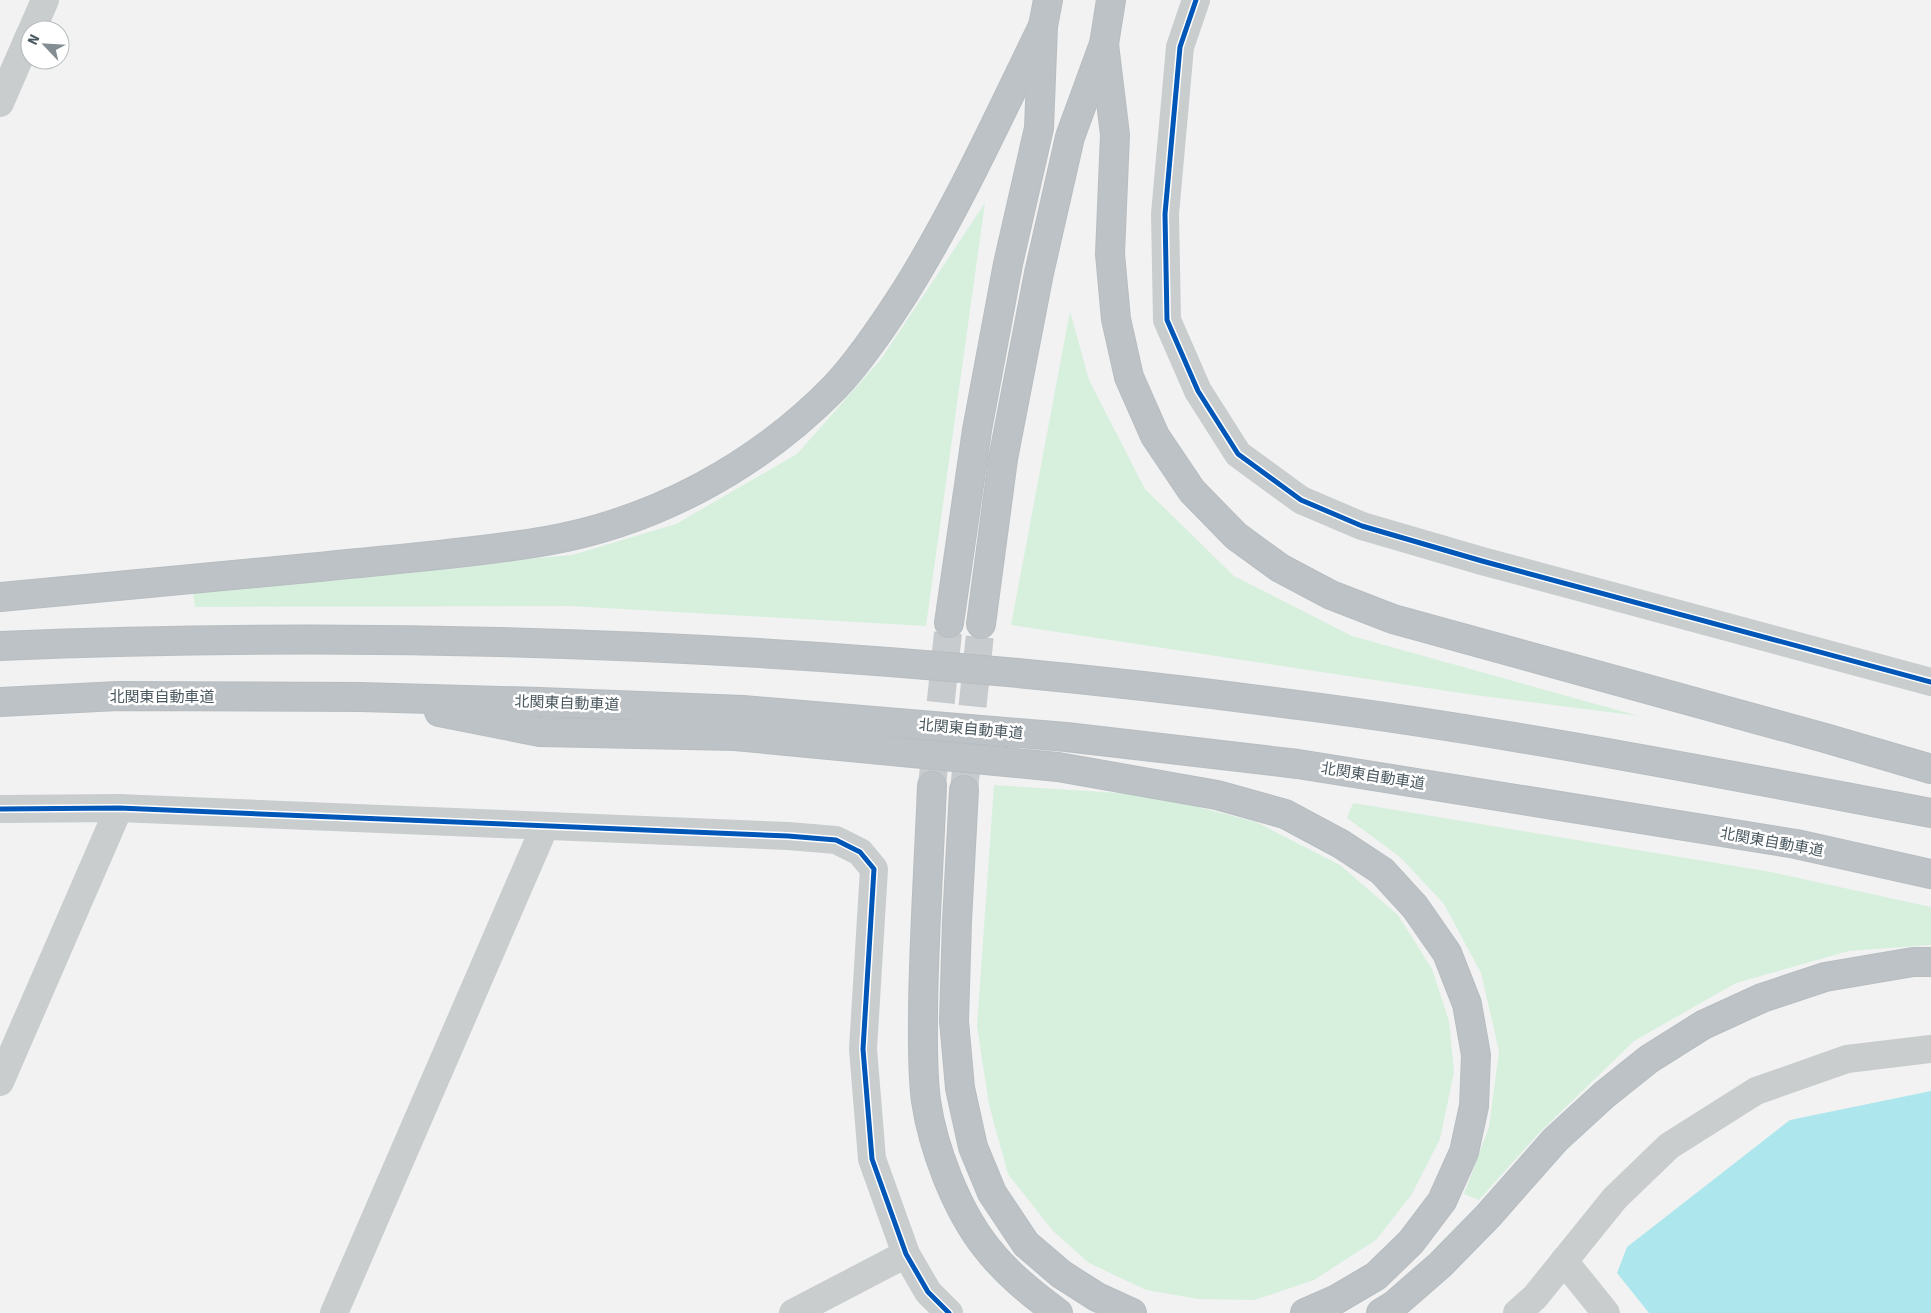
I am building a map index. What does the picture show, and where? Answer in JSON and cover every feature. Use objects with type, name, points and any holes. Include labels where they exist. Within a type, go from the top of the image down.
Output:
[{"type":"highway","points":[[981,624],[1004,459],[1039,273],[1070,137],[1104,44],[1111,0]]},
{"type":"highway","points":[[0,597],[457,554],[549,540],[616,523],[680,499],[735,467],[786,432],[836,386],[884,324],[933,248],[970,180],[1046,13]]},
{"type":"highway","points":[[949,623],[977,430],[1008,264],[1039,128],[1046,13]]},
{"type":"highway","points":[[1104,44],[1115,135],[1110,254],[1116,319],[1129,377],[1155,436],[1192,491],[1236,536],[1280,568],[1331,595],[1393,618],[1806,732],[1931,769]]},
{"type":"highway","points":[[0,646],[182,640],[360,639],[539,642],[744,651],[1074,678],[1308,706],[1562,745],[1931,813]]},
{"type":"highway","name":"北関東自動車道","points":[[0,702],[118,696],[360,697],[743,710],[1066,737],[1336,770],[1796,844],[1931,874]]},
{"type":"highway","points":[[360,697],[540,732],[735,736],[1058,768],[1217,794],[1284,814],[1341,844],[1382,871],[1415,907],[1448,953],[1467,1004],[1476,1055],[1474,1106],[1464,1152],[1442,1201],[1411,1242],[1376,1276],[1337,1299],[1305,1313]]},
{"type":"highway","points":[[932,786],[923,1037],[926,1100],[937,1150],[958,1200],[985,1247],[1023,1287],[1058,1313]]},
{"type":"highway","points":[[964,790],[954,1021],[960,1088],[973,1147],[992,1193],[1026,1244],[1068,1279],[1097,1298],[1132,1313]]},
{"type":"highway","points":[[1381,1313],[1394,1305],[1440,1265],[1488,1216],[1554,1140],[1604,1095],[1656,1054],[1703,1025],[1762,998],[1825,977],[1913,962],[1931,962]]},
{"type":"street","points":[[36,20],[45,0]]},
{"type":"street","points":[[1196,0],[1180,47],[1165,214],[1166,320],[1198,391],[1238,454],[1301,500],[1362,526],[1482,561],[1931,682]]},
{"type":"street","points":[[0,103],[20,57]]},
{"type":"street","points":[[0,1082],[118,808]]},
{"type":"street","points":[[0,809],[118,808],[788,836],[836,840],[860,852],[874,869],[863,1049],[872,1159],[906,1254],[928,1292],[949,1313]]},
{"type":"street","points":[[334,1313],[545,826]]},
{"type":"street","points":[[1517,1313],[1535,1297],[1615,1198],[1669,1146],[1756,1091],[1847,1059],[1931,1049]]},
{"type":"street","points":[[793,1313],[906,1254]]},
{"type":"street","points":[[1564,1261],[1606,1313]]},
{"type":"green space","points":[[985,203],[926,626],[569,606],[195,607],[193,592],[408,569],[572,555],[676,524],[797,454],[881,359]]},
{"type":"green space","points":[[1070,311],[1089,380],[1145,489],[1234,576],[1352,636],[1639,716],[1474,695],[1011,625]]},
{"type":"green space","points":[[994,785],[1152,795],[1256,822],[1340,865],[1398,915],[1432,969],[1449,1021],[1454,1072],[1440,1139],[1412,1194],[1376,1240],[1314,1280],[1255,1300],[1199,1299],[1146,1290],[1089,1263],[1053,1231],[1008,1174],[989,1105],[977,1026]]},
{"type":"green space","points":[[1353,803],[1771,872],[1931,907],[1931,945],[1849,951],[1736,983],[1634,1041],[1540,1132],[1479,1200],[1464,1194],[1489,1127],[1499,1051],[1481,973],[1444,904],[1400,857],[1347,818]]},
{"type":"water","points":[[1931,1091],[1931,1313],[1649,1313],[1617,1273],[1627,1247],[1790,1120]]},
{"type":"tunnel","points":[[932,786],[949,623]]},
{"type":"tunnel","points":[[964,790],[981,624]]},
{"type":"cycle path","points":[[1196,0],[1180,47],[1165,214],[1167,320],[1198,391],[1238,454],[1301,500],[1362,526],[1482,561],[1931,682]]},
{"type":"cycle path","points":[[0,809],[119,808],[788,836],[836,840],[860,852],[874,869],[863,1049],[872,1159],[906,1254],[928,1292],[949,1313]]}]
